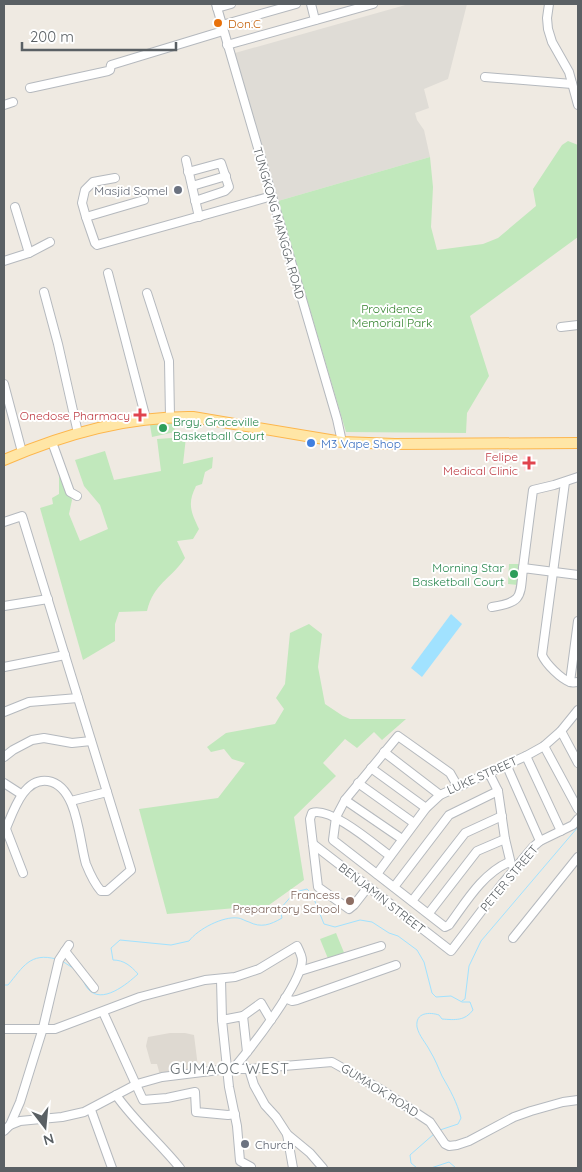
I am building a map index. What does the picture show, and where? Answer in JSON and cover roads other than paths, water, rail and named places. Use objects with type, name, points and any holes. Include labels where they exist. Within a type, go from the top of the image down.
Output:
[{"type":"main road","points":[[4,460],[78,433],[121,422],[170,417],[193,417],[342,442],[386,444],[578,443]]},
{"type":"street","points":[[217,6],[232,4]]},
{"type":"street","points":[[30,88],[108,71],[111,64],[296,4]]},
{"type":"street","points":[[311,4],[315,20]]},
{"type":"street","points":[[227,45],[373,4]]},
{"type":"street","points":[[550,4],[547,18],[548,29],[557,52],[565,63],[578,105]]},
{"type":"street","name":"TUNGKONG MANGGA ROAD","points":[[217,6],[342,442]]},
{"type":"street","points":[[485,77],[572,84]]},
{"type":"street","points":[[4,105],[13,102]]},
{"type":"street","points":[[186,160],[199,217]]},
{"type":"street","points":[[188,172],[221,163],[229,187],[228,190],[195,201]]},
{"type":"street","points":[[192,186],[226,176]]},
{"type":"street","points":[[115,178],[93,182],[85,190],[82,203],[93,241],[97,245],[272,196]]},
{"type":"street","points":[[86,218],[144,200]]},
{"type":"street","points":[[15,207],[29,253]]},
{"type":"street","points":[[4,261],[29,253],[50,242]]},
{"type":"street","points":[[108,273],[146,419]]},
{"type":"street","points":[[44,292],[78,433]]},
{"type":"street","points":[[147,293],[169,361],[170,417]]},
{"type":"street","points":[[561,328],[578,326]]},
{"type":"street","points":[[4,384],[22,452]]},
{"type":"street","points":[[52,442],[70,492],[77,496]]},
{"type":"street","points":[[492,607],[512,603],[520,594],[533,490],[578,477]]},
{"type":"street","points":[[566,482],[542,655],[553,669],[570,682],[578,682]]},
{"type":"street","points":[[4,522],[22,516],[130,870],[107,891],[101,891],[94,883],[86,864],[71,802],[62,788],[46,780],[34,784],[21,794],[5,831],[23,873]]},
{"type":"street","points":[[523,568],[578,575]]},
{"type":"street","points":[[4,606],[48,599]]},
{"type":"street","points":[[570,682],[578,621]]},
{"type":"street","points":[[4,667],[65,655]]},
{"type":"street","points":[[4,712],[29,702],[78,698]]},
{"type":"street","name":"LUKE STREET","points":[[377,874],[414,823],[440,795],[544,746],[578,712]]},
{"type":"street","points":[[561,731],[578,763]]},
{"type":"street","points":[[458,787],[450,773],[398,736],[345,800],[336,817],[333,840],[445,927],[449,925],[488,875],[498,867],[509,862]]},
{"type":"street","points":[[4,757],[25,744],[38,739],[56,739],[72,743],[91,741]]},
{"type":"street","points":[[544,746],[578,809]]},
{"type":"street","points":[[384,752],[440,795]]},
{"type":"street","points":[[526,756],[561,831]]},
{"type":"street","points":[[506,764],[540,841]]},
{"type":"street","points":[[371,768],[426,808]]},
{"type":"street","points":[[489,773],[498,791],[509,862],[514,869]]},
{"type":"street","points":[[4,783],[21,794]]},
{"type":"street","points":[[358,783],[414,823]]},
{"type":"street","points":[[394,887],[449,815],[498,791]]},
{"type":"street","points":[[71,802],[107,792]]},
{"type":"street","points":[[345,800],[402,839]]},
{"type":"street","points":[[368,887],[349,909],[318,887],[310,819],[312,813],[319,811],[336,817],[390,856]]},
{"type":"street","points":[[412,901],[465,833],[502,816]]},
{"type":"street","name":"PETER STREET","points":[[451,951],[514,869],[540,841],[573,825],[578,818]]},
{"type":"street","points":[[429,913],[477,851],[505,839]]},
{"type":"street","name":"BENJAMIN STREET","points":[[313,844],[451,951]]},
{"type":"street","points":[[513,938],[578,857]]},
{"type":"street","points":[[4,1029],[55,1029],[140,997],[176,987],[234,977],[259,968],[297,946],[302,959],[300,971],[271,1020],[247,1052],[230,1068]]},
{"type":"street","points":[[300,971],[381,946]]},
{"type":"street","points":[[4,1131],[10,1125],[20,1102],[43,1028],[59,960],[67,948],[94,988]]},
{"type":"street","points":[[285,998],[292,1001],[297,1000],[396,965]]},
{"type":"street","points":[[220,979],[222,1020],[230,1068],[240,1160],[251,1167]]},
{"type":"street","points":[[222,1020],[243,1016],[261,1003],[271,1020]]},
{"type":"street","points":[[103,1012],[143,1100],[168,1098],[195,1092],[196,1112],[235,1114]]},
{"type":"street","points":[[243,1016],[247,1052]]},
{"type":"street","name":"GUMAOK ROAD","points":[[10,1125],[20,1121],[62,1117],[91,1110],[137,1084],[162,1077],[230,1068],[249,1069],[332,1062],[386,1093],[430,1122],[445,1144],[457,1145],[514,1117],[562,1102],[578,1100]]},
{"type":"street","points":[[249,1069],[254,1086],[264,1105],[276,1117],[287,1134],[310,1153],[323,1168]]},
{"type":"street","points":[[116,1095],[126,1109],[180,1168]]},
{"type":"street","points":[[91,1110],[112,1168]]},
{"type":"street","points":[[287,1134],[293,1168]]},
{"type":"water","points":[[451,614],[462,624],[422,677],[411,668]]},
{"type":"waterway","points":[[462,1001],[465,999],[469,966],[481,941],[578,827]]},
{"type":"waterway","points":[[82,979],[87,988],[94,993],[100,995],[107,994],[128,983],[138,974],[127,964],[113,960],[111,948],[120,940],[171,945],[189,941],[198,932],[225,919],[240,918],[253,924],[269,924],[282,918],[280,909],[295,892],[307,889],[312,894],[324,924],[335,927],[360,920],[372,922],[389,933],[398,936],[417,950],[424,962],[432,993],[436,997],[451,996],[462,1002],[470,1002],[473,1010],[463,1018],[442,1019],[439,1015],[424,1014],[418,1018],[417,1022],[419,1033],[453,1096],[461,1118],[458,1124],[440,1130]]},
{"type":"waterway","points":[[4,985],[8,985],[23,967],[33,959],[47,957],[56,959]]},
{"type":"waterway","points":[[62,961],[76,970]]},
{"type":"waterway","points":[[417,1168],[411,1163],[410,1155],[434,1134]]},
{"type":"waterway","points":[[431,1168],[449,1162],[456,1168]]},
{"type":"place","name":"Don.C","points":[[218,23]]},
{"type":"place","name":"Masjid Somel","points":[[178,190]]},
{"type":"place","name":"Onedose Pharmacy","points":[[140,415]]},
{"type":"place","name":"Brgy. Graceville Basketball Court","points":[[163,428]]},
{"type":"place","name":"M3 Vape Shop","points":[[311,443]]},
{"type":"place","name":"Felipe Medical Clinic","points":[[529,463]]},
{"type":"place","name":"Morning Star Basketball Court","points":[[514,574]]},
{"type":"place","name":"Francess Preparatory School","points":[[350,901]]},
{"type":"place","name":"Church","points":[[245,1144]]},
{"type":"district","name":"GUMAOC WEST","points":[[230,1068]]},
{"type":"park label","name":"Providence Memorial Park","points":[[392,315]]}]
